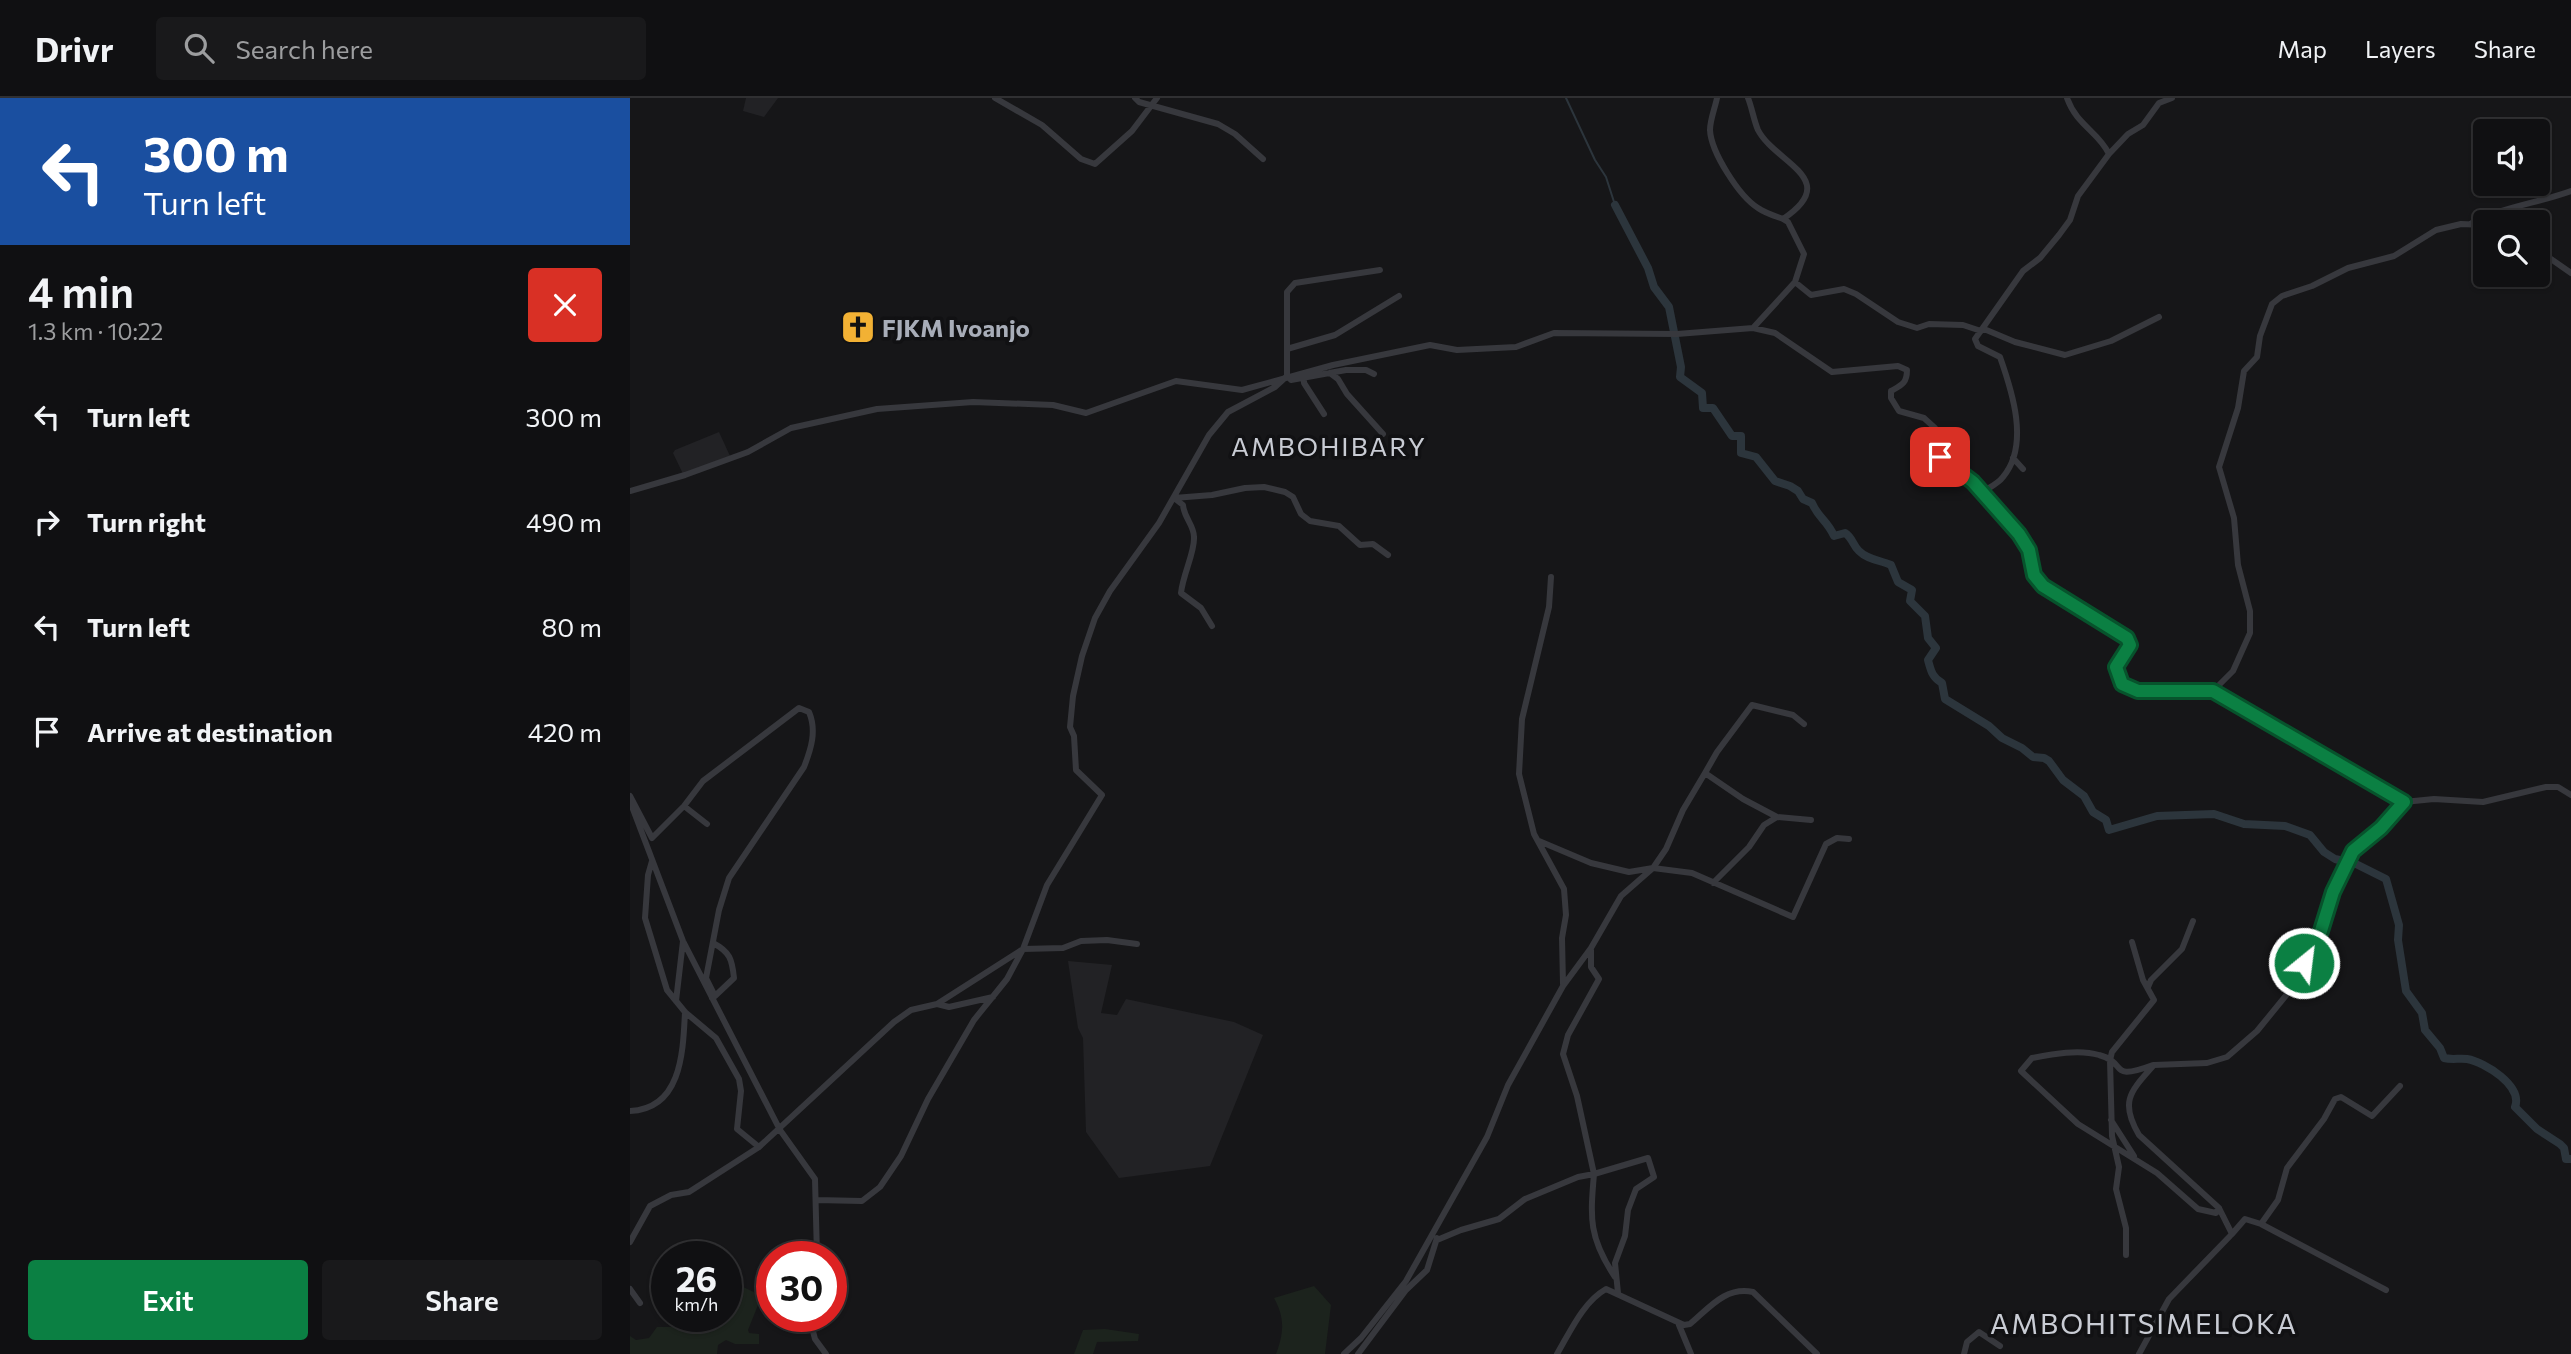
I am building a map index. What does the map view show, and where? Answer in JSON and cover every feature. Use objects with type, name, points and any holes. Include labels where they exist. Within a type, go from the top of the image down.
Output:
[{"type":"street","points":[[995,98],[1042,125],[1081,159],[1095,164],[1132,131],[1157,98]]},
{"type":"street","points":[[1135,98],[1139,102],[1218,124],[1235,134],[1263,159]]},
{"type":"street","points":[[1717,98],[1710,129],[1714,148],[1722,164],[1746,198],[1758,208],[1788,222],[1804,254],[1796,282],[1753,328]]},
{"type":"street","points":[[1748,98],[1759,132],[1805,179],[1807,194],[1801,207],[1783,219]]},
{"type":"street","points":[[2067,98],[2076,118],[2102,143],[2109,154]]},
{"type":"street","points":[[1981,493],[2001,480],[2013,458],[2017,423],[2008,377],[1998,355],[1974,342],[2023,271],[2040,258],[2060,235],[2070,220],[2085,185],[2109,154],[2128,134],[2143,125],[2159,103],[2172,98]]},
{"type":"street","points":[[2470,224],[2503,209],[2516,209],[2571,191]]},
{"type":"street","points":[[2213,691],[2233,671],[2250,633],[2250,611],[2238,565],[2234,518],[2219,467],[2238,408],[2244,371],[2257,356],[2260,336],[2272,304],[2282,296],[2312,286],[2348,268],[2394,256],[2436,230],[2473,224]]},
{"type":"street","points":[[2550,258],[2571,273]]},
{"type":"street","points":[[816,1200],[862,1201],[880,1187],[901,1156],[928,1099],[974,1020],[1007,979],[1023,949],[1047,885],[1102,795],[1076,770],[1074,736],[1070,727],[1073,696],[1082,656],[1095,618],[1110,591],[1174,498],[1197,453],[1228,412],[1275,387],[1287,376],[1287,292],[1295,283],[1381,270]]},
{"type":"street","points":[[1796,282],[1811,295],[1844,289],[1856,294],[1898,323],[1917,328],[1928,324],[1977,328],[2015,342],[2065,355],[2111,341],[2160,317]]},
{"type":"street","points":[[1287,349],[1335,335],[1399,296]]},
{"type":"street","points":[[630,491],[748,452],[791,428],[877,409],[973,402],[1053,405],[1086,413],[1176,381],[1242,390],[1287,376],[1430,345],[1457,349],[1516,347],[1555,333],[1674,334],[1753,328],[1775,333],[1832,372],[1898,366],[1907,370],[1907,379],[1891,391],[1891,398],[1899,411],[1924,418],[1935,428],[1933,448],[1981,493],[2024,541],[2029,550],[2034,575],[2043,586],[2127,638],[2130,645],[2116,667],[2122,684],[2138,691],[2213,691],[2404,802],[2434,799],[2483,802],[2546,787],[2558,787],[2571,794]]},
{"type":"street","points":[[1287,376],[1292,380],[1356,370],[1374,374]]},
{"type":"street","points":[[1329,373],[1338,379],[1347,394],[1383,434]]},
{"type":"street","points":[[1304,378],[1304,383],[1324,414]]},
{"type":"street","points":[[2013,458],[2022,469]]},
{"type":"street","points":[[1174,498],[1212,495],[1245,488],[1264,487],[1285,492],[1293,497],[1301,514],[1310,521],[1339,526],[1360,545],[1373,544],[1388,555]]},
{"type":"street","points":[[1174,498],[1183,505],[1184,515],[1194,531],[1195,540],[1184,572],[1181,593],[1201,608],[1212,626]]},
{"type":"street","points":[[1551,577],[1549,607],[1522,719],[1519,774],[1534,834],[1564,889],[1566,915],[1562,938],[1563,986]]},
{"type":"street","points":[[1344,1354],[1361,1338],[1406,1281],[1487,1137],[1508,1085],[1563,986],[1591,948],[1621,896],[1653,868],[1672,839],[1683,810],[1717,752],[1752,705],[1793,715],[1804,724]]},
{"type":"street","points":[[630,796],[652,838],[684,806],[703,781],[774,725],[799,708],[809,712],[814,723],[811,749],[790,788],[729,878],[706,978],[713,997]]},
{"type":"street","points":[[1705,773],[1743,799],[1777,817],[1811,820]]},
{"type":"street","points":[[2219,1208],[2216,1213],[2198,1209],[2134,1156],[2078,1124],[2021,1071],[2032,1058],[2047,1055],[2100,1055],[2110,1060],[2119,1071],[2129,1074],[2154,1065],[2207,1063],[2227,1057],[2257,1031],[2293,987],[2304,963],[2316,947],[2333,892],[2353,851],[2381,828],[2404,802]]},
{"type":"street","points":[[630,803],[683,942],[780,1130],[815,1179],[817,1241]]},
{"type":"street","points":[[684,806],[707,824]]},
{"type":"street","points":[[1713,883],[1749,847],[1764,825],[1777,817]]},
{"type":"street","points":[[1539,841],[1591,863],[1629,872],[1653,868],[1692,873],[1793,917],[1826,845],[1837,838],[1849,839]]},
{"type":"street","points":[[652,859],[645,918],[667,990],[685,1012],[711,1032],[731,1064],[741,1091],[737,1129],[759,1147]]},
{"type":"street","points":[[2148,988],[2151,980],[2182,948],[2193,921]]},
{"type":"street","points":[[630,1242],[650,1206],[671,1195],[688,1192],[759,1147],[894,1022],[911,1010],[937,1004],[1023,949],[1063,948],[1081,942],[1107,940],[1137,944]]},
{"type":"street","points":[[676,1001],[683,942]]},
{"type":"street","points":[[2126,1255],[2126,1228],[2116,1189],[2119,1167],[2111,1120],[2110,1060],[2112,1052],[2154,1000],[2143,980],[2132,942]]},
{"type":"street","points":[[713,943],[726,950],[732,959],[734,978],[713,997]]},
{"type":"street","points":[[1591,948],[1591,967],[1599,979],[1568,1035],[1563,1054],[1577,1096],[1594,1174],[1591,1229],[1615,1277]]},
{"type":"street","points":[[937,1004],[949,1007],[993,997]]},
{"type":"street","points":[[630,1111],[648,1108],[674,1085],[683,1059],[685,1012]]},
{"type":"street","points":[[2154,1065],[2133,1088],[2127,1103],[2131,1121],[2139,1135],[2157,1153],[2219,1208],[2232,1234]]},
{"type":"street","points":[[2261,1224],[2278,1200],[2287,1168],[2335,1100],[2341,1097],[2372,1116],[2400,1086]]},
{"type":"street","points":[[2111,1120],[2134,1156]]},
{"type":"street","points":[[1437,1240],[1499,1219],[1525,1199],[1578,1178],[1648,1158],[1654,1177],[1636,1189],[1628,1210],[1625,1236],[1615,1264],[1618,1293]]},
{"type":"street","points":[[2139,1354],[2169,1299],[2245,1219],[2261,1224],[2386,1290]]},
{"type":"street","points":[[1358,1354],[1406,1290],[1427,1270],[1441,1222]]},
{"type":"street","points":[[630,1289],[640,1303]]},
{"type":"street","points":[[1557,1354],[1597,1294],[1605,1289],[1679,1325],[1690,1324],[1726,1294],[1742,1290],[1754,1292],[1817,1354]]},
{"type":"street","points":[[1679,1325],[1691,1354]]},
{"type":"street","points":[[813,1332],[826,1354]]},
{"type":"street","points":[[1964,1354],[1967,1342],[1979,1332],[2000,1346]]},
{"type":"shaded area","points":[[746,98],[778,98],[764,117],[743,111]]},
{"type":"shaded area","points":[[719,432],[730,456],[683,474],[673,453],[675,450]]},
{"type":"shaded area","points":[[1068,961],[1112,965],[1101,1013],[1117,1015],[1126,999],[1234,1022],[1263,1035],[1210,1166],[1119,1178],[1086,1132],[1083,1038],[1078,1028]]},
{"type":"shaded area","points":[[742,1286],[756,1293],[756,1310],[748,1330],[749,1333],[759,1334],[759,1344],[735,1344],[726,1340],[718,1345],[717,1354],[630,1354],[630,1336],[636,1340],[649,1338],[653,1332],[742,1332]]},
{"type":"shaded area","points":[[1314,1286],[1331,1305],[1325,1354],[1276,1354],[1282,1326],[1274,1298]]},
{"type":"shaded area","points":[[1105,1329],[1139,1334],[1138,1341],[1097,1342],[1093,1354],[1074,1354],[1083,1330]]},
{"type":"waterway","points":[[1566,98],[1595,160],[1606,177],[1615,205]]},
{"type":"waterway","points":[[1615,205],[1648,268],[1654,287],[1669,307],[1681,367],[1680,377],[1702,393],[1703,408],[1713,408],[1732,436],[1741,436],[1741,453],[1756,457],[1775,481],[1790,486],[1798,491],[1803,499],[1812,503],[1834,536],[1845,533],[1863,554],[1891,565],[1898,582],[1912,590],[1910,601],[1925,616],[1928,638],[1936,648],[1928,660],[1932,673],[1942,683],[1945,699],[2033,757],[2049,761],[2063,780],[2084,796],[2093,812],[2106,820],[2109,830],[2157,816],[2214,814],[2244,824],[2285,826],[2310,835],[2324,852],[2335,859],[2356,864],[2386,879],[2399,925],[2398,940],[2406,991],[2422,1013],[2425,1030],[2440,1048],[2444,1058],[2475,1061],[2501,1076],[2513,1091],[2515,1107],[2537,1129],[2560,1144],[2564,1148],[2566,1159],[2571,1159]]},
{"type":"place","name":"FJKM Ivoanjo","points":[[858,327]]},
{"type":"district","name":"AMBOHIBARY","points":[[1329,445]]},
{"type":"district","name":"AMBOHITSIMELOKA","points":[[2144,1323]]},
{"type":"route","points":[[1940,457],[1973,482],[2019,534],[2029,550],[2034,575],[2043,586],[2127,638],[2130,645],[2116,667],[2122,684],[2138,691],[2213,691],[2404,802],[2381,828],[2353,851],[2333,892],[2316,947],[2304,963]]}]
